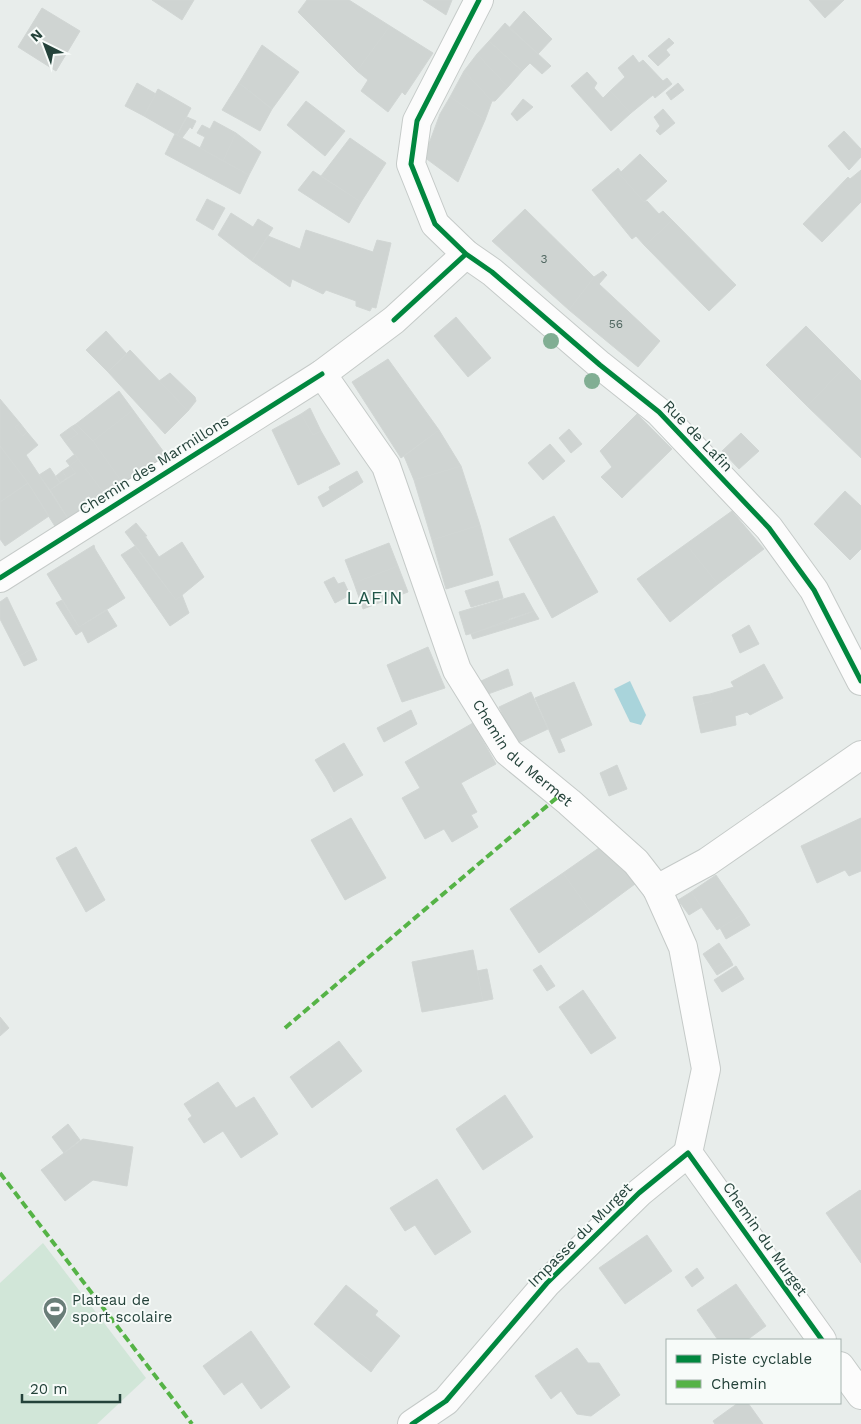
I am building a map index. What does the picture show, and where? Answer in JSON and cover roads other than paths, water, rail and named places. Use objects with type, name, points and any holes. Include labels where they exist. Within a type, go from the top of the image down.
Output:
[{"type":"street","name":"Rue de Lafin","points":[[479,0],[417,121],[411,164],[435,224],[466,254],[492,272],[600,365],[659,412],[769,528],[814,590],[861,679]]},
{"type":"street","name":"Chemin des Marmillons","points":[[0,578],[322,374],[394,320],[466,254]]},
{"type":"street","name":"Chemin du Mermet","points":[[322,374],[386,466],[457,670],[508,752],[569,802],[636,862],[657,889]]},
{"type":"street","points":[[688,1153],[706,1069],[682,947],[657,889],[707,862],[861,755]]},
{"type":"street","name":"Chemin du Murget","points":[[688,1153],[821,1339]]},
{"type":"street","name":"Impasse du Murget","points":[[412,1424],[446,1401],[547,1283],[639,1193],[688,1153]]},
{"type":"street","points":[[841,1367],[861,1396]]},
{"type":"water","points":[[630,681],[646,715],[641,725],[630,722],[614,689]]},
{"type":"place","name":"Plateau de sport scolaire","points":[[55,1330]]},
{"type":"district","name":"LAFIN","points":[[375,598]]}]
